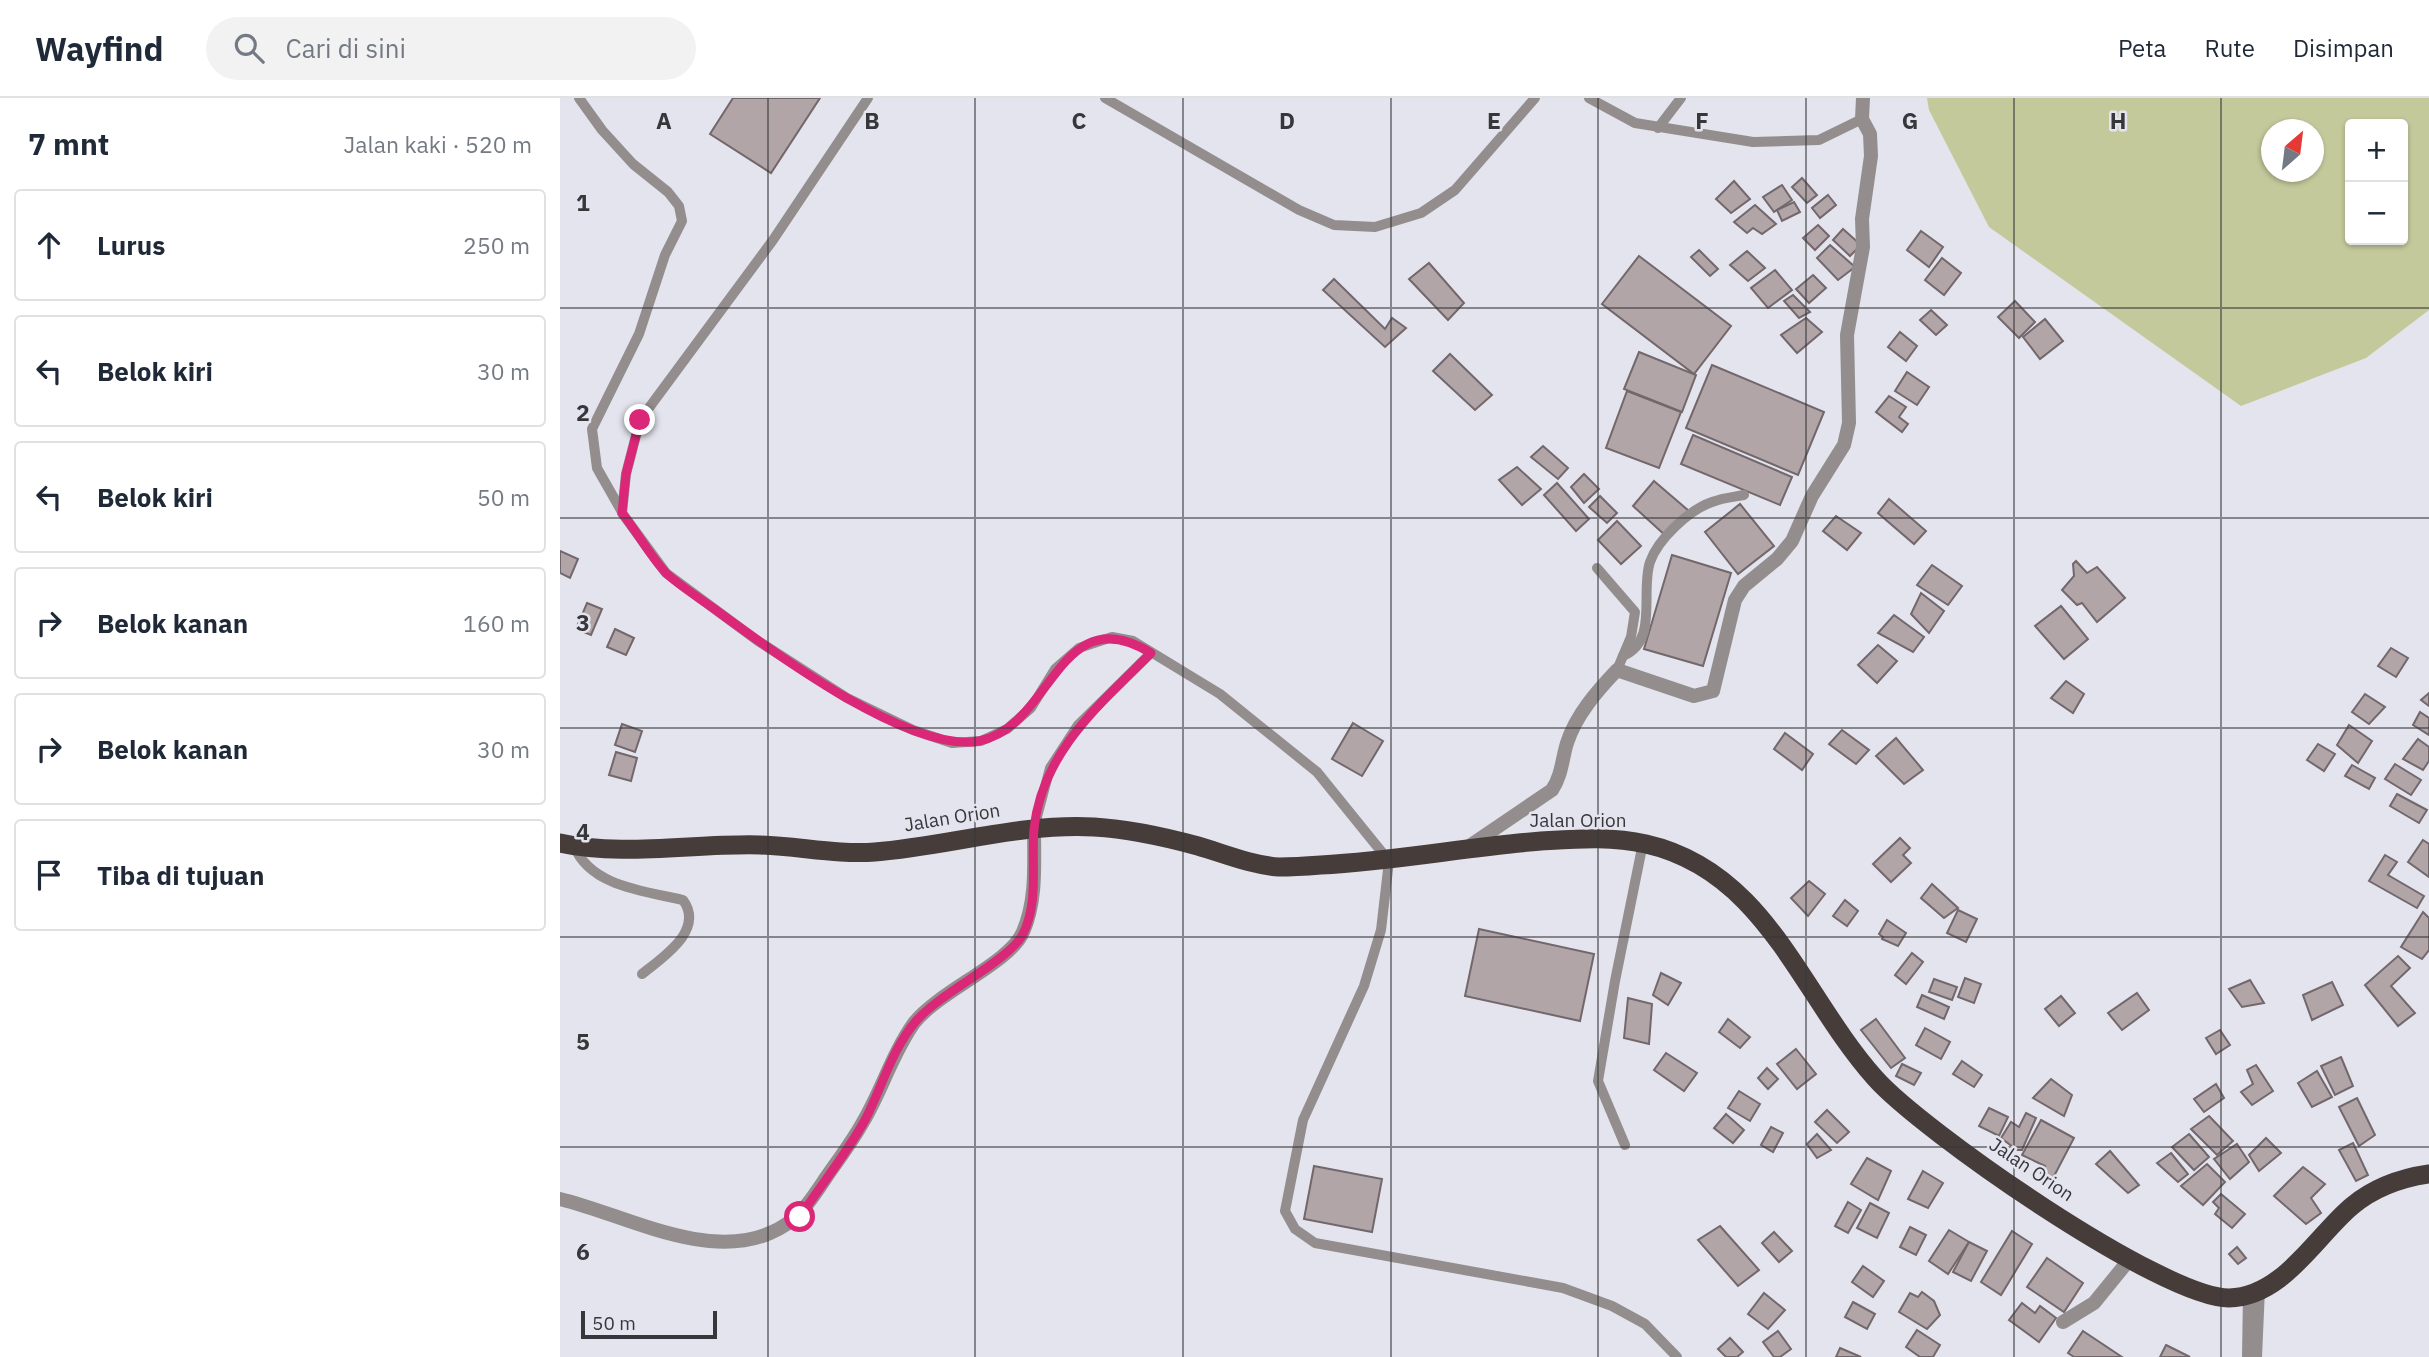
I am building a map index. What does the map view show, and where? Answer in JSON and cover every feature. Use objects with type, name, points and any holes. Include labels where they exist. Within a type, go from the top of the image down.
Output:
[{"type":"highway","name":"Jalan Orion","points":[[567,845],[757,844],[873,852],[1034,828],[1096,827],[1139,833],[1193,845],[1243,861],[1280,867],[1389,861],[1468,847],[1569,839],[1643,843],[1681,854],[1739,892],[1766,921],[1847,1044],[1897,1101],[1989,1169],[2129,1260],[2205,1295],[2233,1298],[2255,1291]]},
{"type":"highway","points":[[2255,1291],[2306,1256],[2332,1224],[2356,1202],[2403,1178],[2429,1174]]},
{"type":"street","points":[[1468,847],[1552,790],[1558,780],[1568,741],[1579,719],[1594,695],[1617,670],[1695,696],[1713,691],[1735,600],[1744,586],[1777,559],[1792,541],[1812,496],[1844,445],[1849,423],[1847,335],[1863,247],[1861,219],[1871,156],[1870,134],[1862,119],[1863,98]]},
{"type":"street","points":[[560,1199],[676,1236],[730,1241],[769,1234],[800,1217],[864,1121],[892,1060],[915,1022],[943,995],[1005,953],[1022,935],[1033,901],[1034,828]]},
{"type":"street","points":[[2063,1322],[2094,1303],[2129,1260]]},
{"type":"street","points":[[2249,1357],[2255,1291]]},
{"type":"lane","points":[[579,98],[602,130],[633,164],[668,192],[679,206],[682,221],[665,255],[639,334],[592,429],[597,468],[622,513],[666,573],[758,640],[847,698],[913,730],[952,743],[981,741],[1007,729],[1031,708],[1055,669],[1079,648],[1112,637],[1133,641],[1220,694],[1317,772],[1389,861],[1381,929],[1364,986],[1303,1120],[1285,1211],[1295,1229],[1315,1243],[1563,1289],[1612,1306],[1645,1324],[1677,1357]]},
{"type":"lane","points":[[622,513],[626,474],[640,420],[773,240],[868,98]]},
{"type":"lane","points":[[1105,98],[1299,210],[1334,225],[1375,227],[1422,213],[1455,190],[1535,98]]},
{"type":"lane","points":[[1589,98],[1635,123],[1753,142],[1819,140],[1862,119]]},
{"type":"lane","points":[[1658,128],[1681,98]]},
{"type":"lane","points":[[1623,656],[1641,643],[1645,627],[1647,583],[1655,552],[1700,508],[1711,502],[1744,495]]},
{"type":"lane","points":[[1597,568],[1635,612],[1631,637],[1617,670]]},
{"type":"lane","points":[[1034,828],[1050,768],[1078,725],[1151,653]]},
{"type":"lane","points":[[1625,1144],[1598,1081],[1643,843]]},
{"type":"lane","points":[[567,845],[580,862],[610,881],[683,900],[688,906],[690,919],[685,934],[672,950],[642,974]]},
{"type":"lane","points":[[2255,1291],[2257,1357]]},
{"type":"green space","points":[[1927,98],[2429,98],[2429,310],[2366,358],[2241,406],[1989,227],[1929,110]]},
{"type":"building","points":[[733,98],[820,98],[771,173],[710,134]]},
{"type":"building","points":[[1802,178],[1817,195],[1807,203],[1792,187]]},
{"type":"building","points":[[1734,181],[1750,199],[1731,213],[1716,199]]},
{"type":"building","points":[[1782,185],[1792,200],[1774,212],[1763,197]]},
{"type":"building","points":[[1828,195],[1836,205],[1820,218],[1812,208]]},
{"type":"building","points":[[1794,202],[1800,212],[1782,221],[1777,210]]},
{"type":"building","points":[[1755,205],[1776,224],[1762,234],[1753,228],[1747,233],[1734,222]]},
{"type":"building","points":[[1818,225],[1829,236],[1815,250],[1803,238]]},
{"type":"building","points":[[1843,229],[1861,245],[1850,256],[1833,240]]},
{"type":"building","points":[[1921,231],[1943,247],[1929,267],[1907,250]]},
{"type":"building","points":[[1830,245],[1855,267],[1838,280],[1817,258]]},
{"type":"building","points":[[1699,250],[1718,269],[1710,276],[1691,257]]},
{"type":"building","points":[[1747,251],[1765,268],[1748,281],[1730,265]]},
{"type":"building","points":[[1639,256],[1731,326],[1694,374],[1602,304]]},
{"type":"building","points":[[1942,258],[1961,273],[1944,295],[1925,280]]},
{"type":"building","points":[[1429,263],[1464,303],[1448,320],[1409,279]]},
{"type":"building","points":[[1775,270],[1792,290],[1768,308],[1751,288]]},
{"type":"building","points":[[1813,275],[1826,288],[1809,303],[1796,289]]},
{"type":"building","points":[[1334,279],[1385,329],[1392,318],[1406,328],[1385,347],[1323,290]]},
{"type":"building","points":[[1793,295],[1810,312],[1799,318],[1784,301]]},
{"type":"building","points":[[2015,301],[2035,322],[2019,338],[1998,317]]},
{"type":"building","points":[[1931,310],[1947,325],[1936,335],[1920,320]]},
{"type":"building","points":[[1806,318],[1822,332],[1797,353],[1781,335]]},
{"type":"building","points":[[2045,319],[2063,341],[2040,359],[2023,337]]},
{"type":"building","points":[[1900,332],[1917,346],[1906,361],[1888,347]]},
{"type":"building","points":[[1639,352],[1696,375],[1682,412],[1624,389]]},
{"type":"building","points":[[1450,354],[1492,395],[1475,410],[1433,371]]},
{"type":"building","points":[[1712,365],[1824,412],[1798,475],[1686,428]]},
{"type":"building","points":[[1907,372],[1929,387],[1917,405],[1895,391]]},
{"type":"building","points":[[1627,391],[1681,412],[1659,468],[1606,448]]},
{"type":"building","points":[[1889,396],[1906,407],[1899,417],[1908,424],[1902,432],[1876,412]]},
{"type":"building","points":[[1693,435],[1792,477],[1780,505],[1681,464]]},
{"type":"building","points":[[1543,446],[1568,468],[1558,479],[1531,457]]},
{"type":"building","points":[[1517,467],[1541,489],[1522,505],[1499,480]]},
{"type":"building","points":[[1584,474],[1599,489],[1584,503],[1571,487]]},
{"type":"building","points":[[1654,481],[1689,511],[1666,536],[1633,506]]},
{"type":"building","points":[[1557,483],[1589,519],[1576,531],[1544,495]]},
{"type":"building","points":[[1600,496],[1617,513],[1607,523],[1589,507]]},
{"type":"building","points":[[1889,499],[1926,531],[1914,544],[1878,513]]},
{"type":"building","points":[[1740,504],[1774,546],[1738,574],[1705,532]]},
{"type":"building","points":[[1836,516],[1861,533],[1847,550],[1823,531]]},
{"type":"building","points":[[1617,521],[1641,546],[1621,564],[1598,540]]},
{"type":"building","points":[[560,551],[578,559],[570,578],[560,573]]},
{"type":"building","points":[[1672,555],[1731,573],[1703,666],[1644,649]]},
{"type":"building","points":[[2076,561],[2087,573],[2097,567],[2125,598],[2097,622],[2082,603],[2077,605],[2062,590],[2074,576],[2073,564]]},
{"type":"building","points":[[1932,565],[1962,586],[1948,605],[1917,585]]},
{"type":"building","points":[[1921,593],[1944,611],[1929,633],[1911,614]]},
{"type":"building","points":[[587,603],[602,609],[591,635],[576,629]]},
{"type":"building","points":[[2061,606],[2088,639],[2064,659],[2035,626]]},
{"type":"building","points":[[1894,615],[1924,637],[1913,652],[1878,633]]},
{"type":"building","points":[[615,629],[634,638],[626,655],[607,647]]},
{"type":"building","points":[[1878,645],[1897,661],[1877,683],[1858,665]]},
{"type":"building","points":[[2391,648],[2408,658],[2396,677],[2378,666]]},
{"type":"building","points":[[2066,681],[2084,694],[2073,713],[2051,698]]},
{"type":"building","points":[[2429,693],[2429,706],[2421,700]]},
{"type":"building","points":[[2365,694],[2385,707],[2369,724],[2352,712]]},
{"type":"building","points":[[2420,712],[2429,718],[2429,735],[2413,725]]},
{"type":"building","points":[[1353,723],[1383,741],[1362,776],[1332,759]]},
{"type":"building","points":[[622,724],[642,731],[635,752],[615,745]]},
{"type":"building","points":[[2349,725],[2372,741],[2358,763],[2337,745]]},
{"type":"building","points":[[1842,730],[1869,750],[1856,764],[1829,744]]},
{"type":"building","points":[[1785,733],[1813,754],[1802,770],[1774,749]]},
{"type":"building","points":[[1896,738],[1923,770],[1904,784],[1876,756]]},
{"type":"building","points":[[2418,739],[2429,747],[2429,761],[2423,770],[2403,759]]},
{"type":"building","points":[[2318,744],[2335,754],[2324,771],[2307,760]]},
{"type":"building","points":[[616,752],[637,758],[631,781],[609,775]]},
{"type":"building","points":[[2395,764],[2421,780],[2411,795],[2385,779]]},
{"type":"building","points":[[2352,765],[2375,778],[2369,789],[2345,776]]},
{"type":"building","points":[[2397,794],[2427,810],[2419,823],[2390,806]]},
{"type":"building","points":[[1900,838],[1910,848],[1903,855],[1911,863],[1891,882],[1873,864]]},
{"type":"building","points":[[2423,840],[2429,844],[2429,877],[2408,862]]},
{"type":"building","points":[[2385,855],[2397,862],[2388,875],[2424,896],[2417,908],[2369,881]]},
{"type":"building","points":[[1809,881],[1825,894],[1808,916],[1791,898]]},
{"type":"building","points":[[1932,884],[1958,908],[1944,918],[1921,898]]},
{"type":"building","points":[[1845,900],[1858,911],[1847,926],[1833,916]]},
{"type":"building","points":[[1958,910],[1977,919],[1966,942],[1947,933]]},
{"type":"building","points":[[2423,912],[2429,918],[2429,950],[2422,959],[2401,947]]},
{"type":"building","points":[[1887,920],[1906,933],[1898,946],[1882,939],[1879,934]]},
{"type":"building","points":[[1479,929],[1594,954],[1580,1021],[1465,996]]},
{"type":"building","points":[[1912,953],[1923,962],[1906,984],[1895,975]]},
{"type":"building","points":[[2398,956],[2410,968],[2391,986],[2415,1013],[2398,1026],[2365,985]]},
{"type":"building","points":[[1661,973],[1681,983],[1668,1005],[1653,995]]},
{"type":"building","points":[[1965,978],[1981,984],[1974,1003],[1958,997]]},
{"type":"building","points":[[1934,979],[1957,987],[1952,1000],[1929,992]]},
{"type":"building","points":[[2250,980],[2264,1003],[2242,1007],[2229,989]]},
{"type":"building","points":[[2332,982],[2343,1005],[2312,1020],[2303,995]]},
{"type":"building","points":[[2137,993],[2149,1010],[2122,1030],[2108,1013]]},
{"type":"building","points":[[1922,995],[1949,1007],[1944,1019],[1917,1007]]},
{"type":"building","points":[[2061,996],[2075,1013],[2059,1026],[2045,1009]]},
{"type":"building","points":[[1628,998],[1652,1004],[1649,1044],[1624,1038]]},
{"type":"building","points":[[1728,1019],[1750,1037],[1740,1048],[1719,1032]]},
{"type":"building","points":[[1876,1019],[1905,1058],[1891,1068],[1861,1030]]},
{"type":"building","points":[[1925,1028],[1950,1042],[1941,1059],[1916,1045]]},
{"type":"building","points":[[2220,1030],[2230,1045],[2216,1054],[2206,1038]]},
{"type":"building","points":[[1796,1049],[1816,1074],[1797,1089],[1777,1064]]},
{"type":"building","points":[[1666,1053],[1697,1073],[1684,1091],[1654,1070]]},
{"type":"building","points":[[2341,1057],[2353,1086],[2335,1095],[2321,1066]]},
{"type":"building","points":[[1962,1061],[1982,1075],[1974,1087],[1953,1074]]},
{"type":"building","points":[[1902,1064],[1921,1073],[1914,1085],[1896,1076]]},
{"type":"building","points":[[2256,1065],[2273,1091],[2252,1105],[2241,1092],[2253,1084],[2247,1070]]},
{"type":"building","points":[[1767,1068],[1778,1079],[1768,1089],[1758,1078]]},
{"type":"building","points":[[2317,1071],[2332,1097],[2312,1107],[2298,1083]]},
{"type":"building","points":[[2051,1079],[2072,1095],[2064,1116],[2033,1098]]},
{"type":"building","points":[[2216,1084],[2224,1098],[2204,1112],[2194,1099]]},
{"type":"building","points":[[1739,1091],[1760,1104],[1750,1121],[1728,1108]]},
{"type":"building","points":[[2357,1098],[2375,1135],[2359,1146],[2339,1107]]},
{"type":"building","points":[[1989,1108],[2008,1117],[1999,1136],[1979,1126]]},
{"type":"building","points":[[1827,1110],[1849,1132],[1837,1143],[1815,1122]]},
{"type":"building","points":[[2026,1113],[2036,1118],[2022,1150],[2017,1150],[2001,1138],[2011,1122],[2019,1127]]},
{"type":"building","points":[[1726,1114],[1744,1130],[1733,1143],[1714,1128]]},
{"type":"building","points":[[2209,1116],[2233,1141],[2217,1155],[2191,1129]]},
{"type":"building","points":[[2041,1120],[2074,1138],[2052,1180],[2041,1173],[2045,1166],[2022,1155]]},
{"type":"building","points":[[1771,1127],[1783,1133],[1773,1152],[1761,1145]]},
{"type":"building","points":[[1817,1134],[1831,1150],[1817,1158],[1807,1144]]},
{"type":"building","points":[[2189,1134],[2209,1157],[2194,1170],[2172,1147]]},
{"type":"building","points":[[2266,1138],[2281,1153],[2259,1171],[2249,1155]]},
{"type":"building","points":[[2353,1143],[2368,1175],[2356,1181],[2339,1150]]},
{"type":"building","points":[[2237,1144],[2249,1162],[2230,1179],[2214,1159]]},
{"type":"building","points":[[2110,1151],[2139,1185],[2128,1193],[2096,1164]]},
{"type":"building","points":[[2171,1153],[2188,1174],[2178,1182],[2157,1163]]},
{"type":"building","points":[[1867,1158],[1891,1171],[1878,1200],[1851,1184]]},
{"type":"building","points":[[2207,1164],[2225,1182],[2203,1205],[2181,1186]]},
{"type":"building","points":[[1314,1166],[1382,1179],[1372,1232],[1304,1219]]},
{"type":"building","points":[[2303,1167],[2325,1184],[2311,1198],[2321,1213],[2306,1224],[2274,1196]]},
{"type":"building","points":[[1923,1171],[1943,1183],[1928,1208],[1908,1199]]},
{"type":"building","points":[[2221,1194],[2245,1214],[2232,1228],[2215,1214],[2219,1208],[2213,1202]]},
{"type":"building","points":[[1848,1202],[1861,1210],[1848,1233],[1835,1226]]},
{"type":"building","points":[[1870,1203],[1889,1213],[1877,1238],[1857,1228]]},
{"type":"building","points":[[1720,1226],[1759,1270],[1738,1286],[1698,1240]]},
{"type":"building","points":[[1910,1227],[1926,1235],[1916,1255],[1900,1247]]},
{"type":"building","points":[[1949,1230],[1969,1242],[1948,1274],[1929,1261]]},
{"type":"building","points":[[2012,1231],[2032,1244],[2001,1295],[1981,1282]]},
{"type":"building","points":[[1774,1232],[1792,1251],[1779,1262],[1762,1243]]},
{"type":"building","points":[[1969,1242],[1987,1251],[1971,1281],[1953,1272]]},
{"type":"building","points":[[2237,1247],[2246,1258],[2238,1264],[2229,1254]]},
{"type":"building","points":[[2047,1258],[2083,1283],[2064,1312],[2027,1287]]},
{"type":"building","points":[[1863,1266],[1884,1281],[1873,1297],[1852,1282]]},
{"type":"building","points":[[1922,1292],[1934,1301],[1940,1315],[1927,1329],[1899,1312],[1910,1293],[1918,1297]]},
{"type":"building","points":[[1764,1293],[1785,1310],[1768,1329],[1748,1314]]},
{"type":"building","points":[[1853,1302],[1875,1314],[1867,1329],[1845,1317]]},
{"type":"building","points":[[2022,1303],[2035,1313],[2040,1306],[2056,1318],[2039,1342],[2009,1320]]},
{"type":"building","points":[[1917,1330],[1940,1345],[1933,1357],[1920,1357],[1906,1347]]},
{"type":"building","points":[[1778,1331],[1791,1349],[1780,1357],[1774,1357],[1763,1342]]},
{"type":"building","points":[[2083,1331],[2122,1357],[2074,1357],[2068,1353]]},
{"type":"building","points":[[1730,1338],[1743,1352],[1737,1357],[1726,1357],[1718,1349]]},
{"type":"building","points":[[2166,1345],[2190,1357],[2160,1357]]},
{"type":"building","points":[[1840,1348],[1861,1357],[1836,1357]]},
{"type":"route","points":[[640,420],[626,474],[622,513],[666,573],[758,640],[847,698],[913,730],[952,743],[981,741],[1007,729],[1031,708],[1055,669],[1079,648],[1112,637],[1133,641],[1151,653],[1078,725],[1050,768],[1034,828],[1033,901],[1022,935],[1005,953],[943,995],[915,1022],[892,1060],[864,1121],[800,1217]]}]
